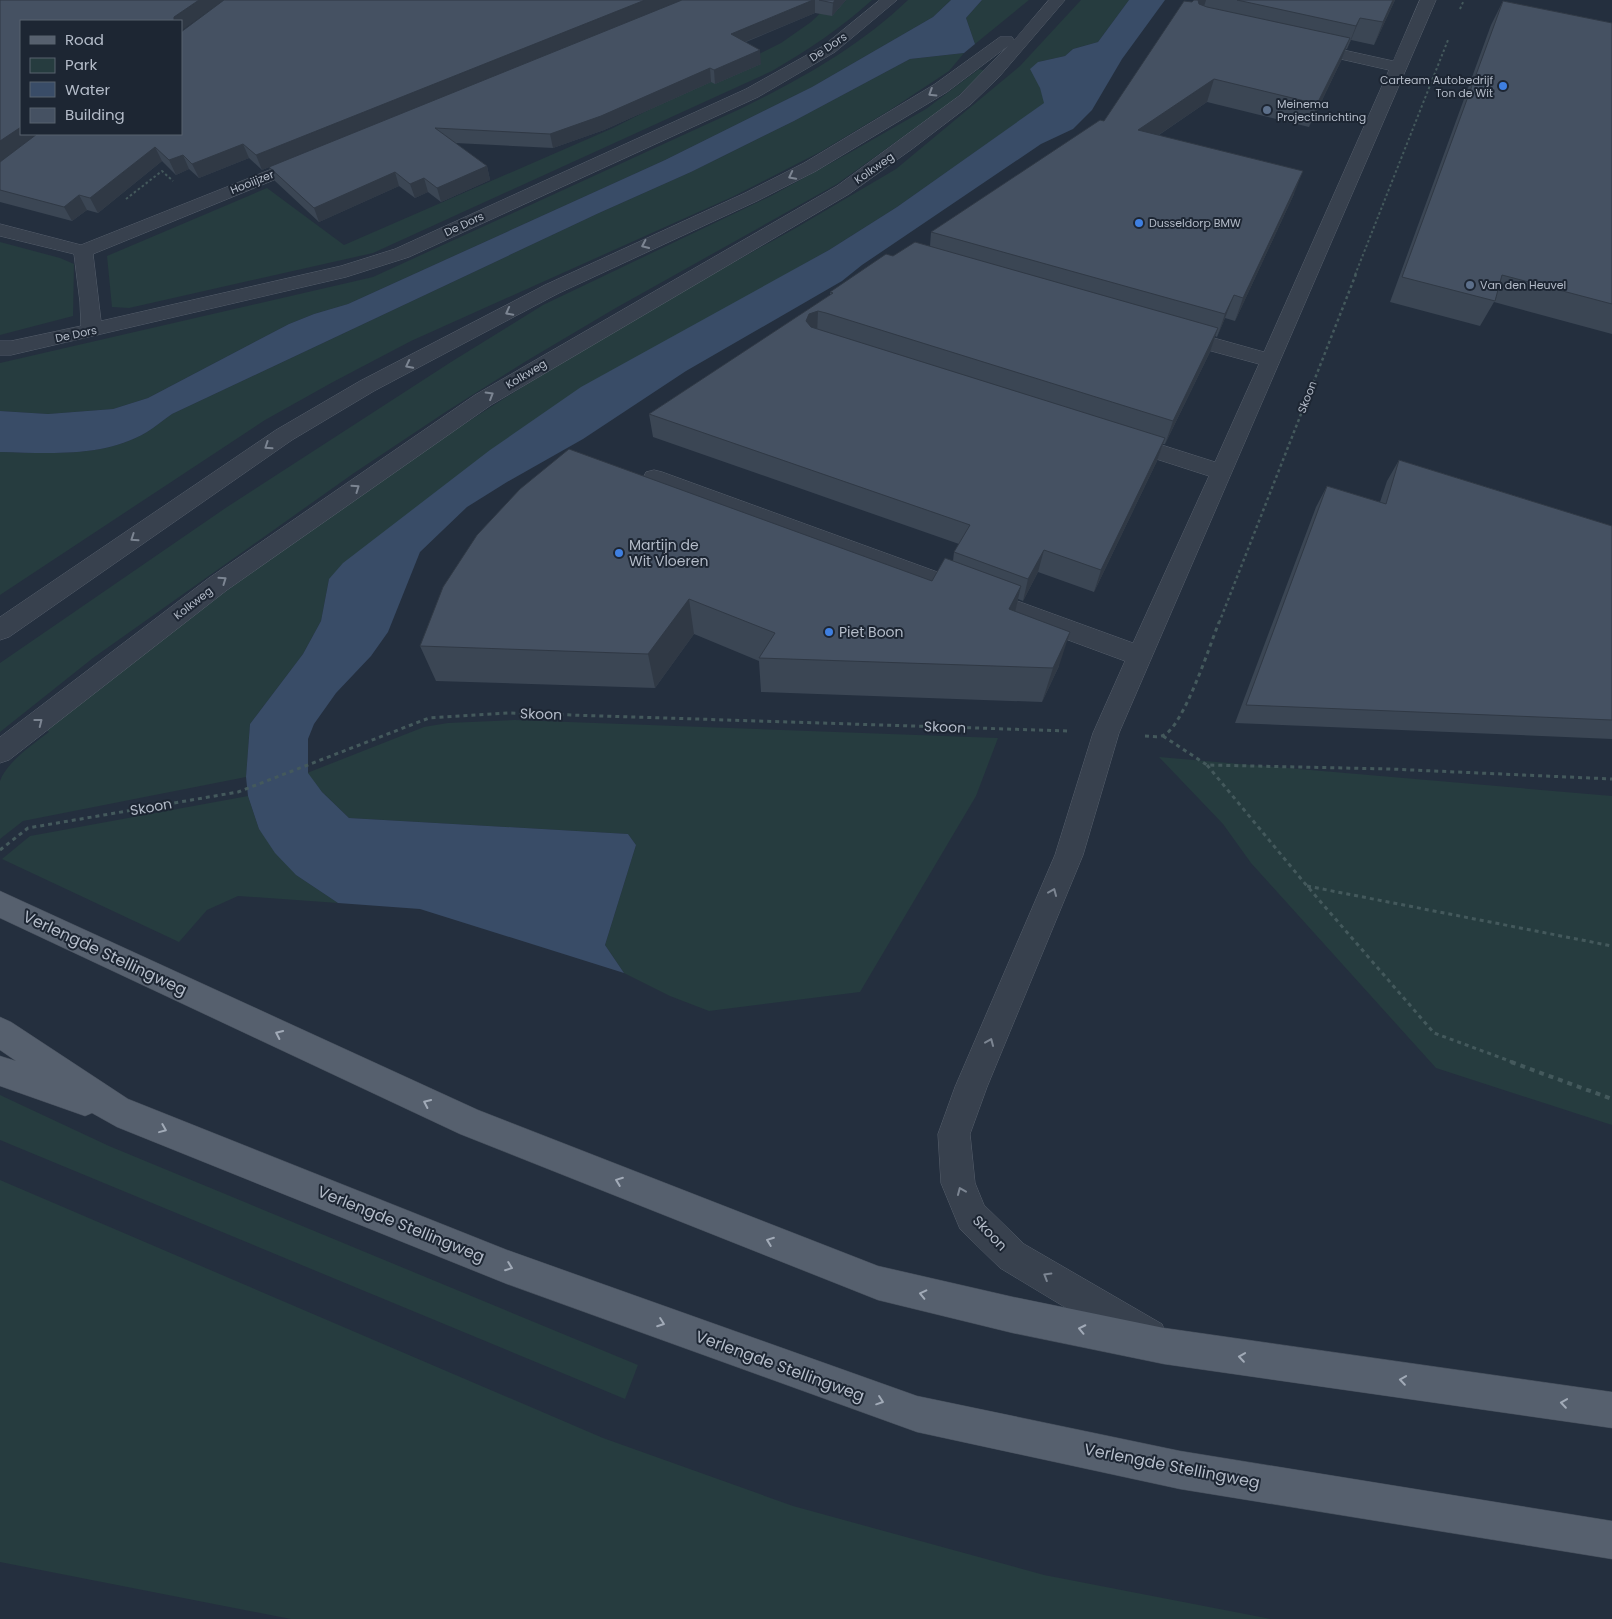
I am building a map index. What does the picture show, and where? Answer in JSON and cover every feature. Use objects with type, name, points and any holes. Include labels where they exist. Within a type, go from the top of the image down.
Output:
[{"type":"main road","name":"Verlengde Stellingweg","points":[[0,904],[471,1124],[878,1283],[1013,1315],[1164,1346],[1612,1410]]},
{"type":"main road","name":"Verlengde Stellingweg","points":[[0,1032],[117,1111],[507,1267],[917,1414],[1180,1470],[1612,1540]]},
{"type":"main road","points":[[0,1071],[117,1111]]},
{"type":"street","name":"De Dors","points":[[0,348],[11,348],[346,271],[402,253],[752,93],[829,49],[889,0]]},
{"type":"street","name":"Skoon","points":[[1164,1346],[1012,1256],[972,1217],[958,1183],[954,1134],[971,1087],[1069,855],[1106,732],[1399,67],[1424,1]]},
{"type":"street","name":"Kolkweg","points":[[0,630],[284,436],[367,386],[552,289],[751,197],[810,167],[941,88],[1055,2]]},
{"type":"street","name":"Kolkweg","points":[[0,752],[218,584],[483,400],[843,190],[875,168],[965,100],[993,73],[1055,2]]},
{"type":"street","points":[[1295,44],[1399,67]]},
{"type":"street","name":"Hooiijzer","points":[[83,251],[325,152]]},
{"type":"street","points":[[0,230],[83,251],[90,302],[91,330]]},
{"type":"street","points":[[1157,329],[1271,361]]},
{"type":"street","points":[[1109,436],[1222,472]]},
{"type":"street","points":[[654,478],[1140,656]]},
{"type":"path","points":[[1460,9],[1464,0]]},
{"type":"path","name":"Skoon","points":[[0,850],[28,828],[238,792],[429,718],[509,713],[1106,732],[1163,736],[1174,726],[1191,693],[1450,36]]},
{"type":"path","points":[[1163,736],[1207,765],[1307,886],[1434,1033],[1612,1099]]},
{"type":"path","points":[[1207,765],[1390,769],[1612,779]]},
{"type":"path","points":[[1307,886],[1612,946]]},
{"type":"green space","points":[[834,0],[872,0],[824,38],[772,71],[373,253],[129,308],[112,307],[107,256],[267,188],[344,245],[613,128],[781,43],[811,22]]},
{"type":"green space","points":[[908,0],[951,0],[933,17],[812,87],[665,160],[348,304],[289,324],[148,398],[113,409],[48,414],[0,411],[0,363],[373,277],[763,98],[807,74],[870,33]]},
{"type":"green space","points":[[982,0],[1029,0],[975,44],[966,18]]},
{"type":"green space","points":[[1081,0],[1129,0],[1098,42],[1073,49],[1065,56],[1038,62],[1040,88],[1045,103],[897,207],[829,250],[746,297],[329,579],[321,621],[303,654],[250,724],[246,777],[23,821],[0,839],[0,781],[14,760],[49,732],[45,728],[266,561],[430,446],[613,329],[794,229],[896,169],[1020,66]]},
{"type":"green space","points":[[964,53],[949,71],[890,110],[820,152],[732,197],[411,341],[265,420],[0,595],[0,452],[75,452],[94,450],[130,440],[147,432],[172,414],[599,213],[691,172],[794,121],[910,59]]},
{"type":"green space","points":[[979,69],[986,71],[950,103],[837,184],[614,309],[528,360],[354,473],[93,658],[0,732],[0,663],[227,507],[451,362],[543,305],[771,196],[926,109]]},
{"type":"green space","points":[[0,242],[60,258],[74,264],[73,316],[0,335]]},
{"type":"green space","points":[[515,720],[998,738],[976,796],[860,992],[709,1011],[670,996],[624,973],[605,945],[636,845],[628,834],[349,818],[322,792],[307,773],[424,727],[448,723]]},
{"type":"green space","points":[[1159,757],[1612,796],[1612,1125],[1436,1068],[1251,863],[1223,824]]},
{"type":"green space","points":[[248,796],[259,829],[296,875],[338,903],[238,896],[207,910],[179,942],[2,859],[30,836]]},
{"type":"green space","points":[[0,1095],[109,1146],[638,1365],[625,1399],[0,1140]]},
{"type":"green space","points":[[0,1180],[603,1438],[793,1506],[1044,1575],[1271,1619],[291,1619],[0,1562]]},
{"type":"water","points":[[951,0],[982,0],[966,18],[975,44],[964,53],[910,59],[794,121],[691,172],[599,213],[172,414],[147,432],[130,440],[94,450],[75,452],[0,452],[0,411],[48,414],[113,409],[148,398],[289,324],[348,304],[665,160],[812,87],[933,17]]},
{"type":"water","points":[[1129,0],[1165,0],[1122,59],[1092,110],[1073,129],[1041,144],[862,265],[842,281],[686,371],[583,439],[467,507],[420,552],[388,632],[371,656],[336,693],[314,724],[308,739],[308,773],[322,792],[349,818],[628,834],[636,845],[605,945],[624,973],[420,909],[338,903],[296,875],[275,853],[259,829],[248,796],[246,777],[250,724],[303,654],[321,621],[329,579],[343,563],[490,450],[581,387],[829,250],[897,207],[1044,103],[1040,88],[1030,69],[1038,62],[1065,56],[1073,49],[1098,42]]},
{"type":"building","points":[[0,0],[199,0],[174,17],[174,20],[20,20],[20,128],[0,141]]},
{"type":"building","points":[[224,0],[645,0],[256,155],[243,144],[192,164],[183,155],[169,160],[155,147],[90,198],[79,195],[64,207],[0,190],[0,162],[36,135],[182,135],[182,31]]},
{"type":"building","points":[[682,0],[813,0],[731,34],[760,50],[714,70],[710,68],[601,116],[550,134],[435,128],[487,166],[437,188],[424,178],[410,184],[395,172],[314,208],[269,167]]},
{"type":"building","points":[[819,0],[835,0],[833,3]]},
{"type":"building","points":[[1198,0],[1199,4],[1207,7],[1350,38],[1317,104],[1214,79],[1138,130],[1303,171],[1243,298],[1234,295],[1225,314],[931,232],[1100,120],[1104,121],[1184,1],[1192,2]]},
{"type":"building","points":[[1237,0],[1393,0],[1383,22],[1360,18],[1356,26]]},
{"type":"building","points":[[1503,1],[1612,23],[1612,304],[1502,275],[1495,301],[1402,277]]},
{"type":"building","points":[[915,242],[1218,328],[1173,421],[826,313],[818,311],[809,314],[806,321],[811,327],[1165,438],[1101,570],[1044,550],[1028,579],[954,552],[970,525],[649,414],[833,293],[830,292],[886,254],[893,256]]},
{"type":"building","points":[[569,449],[932,581],[945,558],[1021,586],[1009,609],[1070,632],[1053,668],[759,658],[775,633],[689,599],[648,654],[420,646],[443,587],[477,535],[520,489]]},
{"type":"building","points":[[1399,460],[1612,526],[1612,720],[1246,705],[1327,486],[1386,504]]},
{"type":"place","name":"Carteam Autobedrijf Ton de Wit","points":[[1503,86]]},
{"type":"place","name":"Meinema Projectinrichting","points":[[1267,110]]},
{"type":"place","name":"Dusseldorp BMW","points":[[1139,223]]},
{"type":"place","name":"Van den Heuvel","points":[[1470,285]]},
{"type":"place","name":"Martijn de Wit Vloeren","points":[[619,553]]},
{"type":"place","name":"Piet Boon","points":[[829,632]]}]
